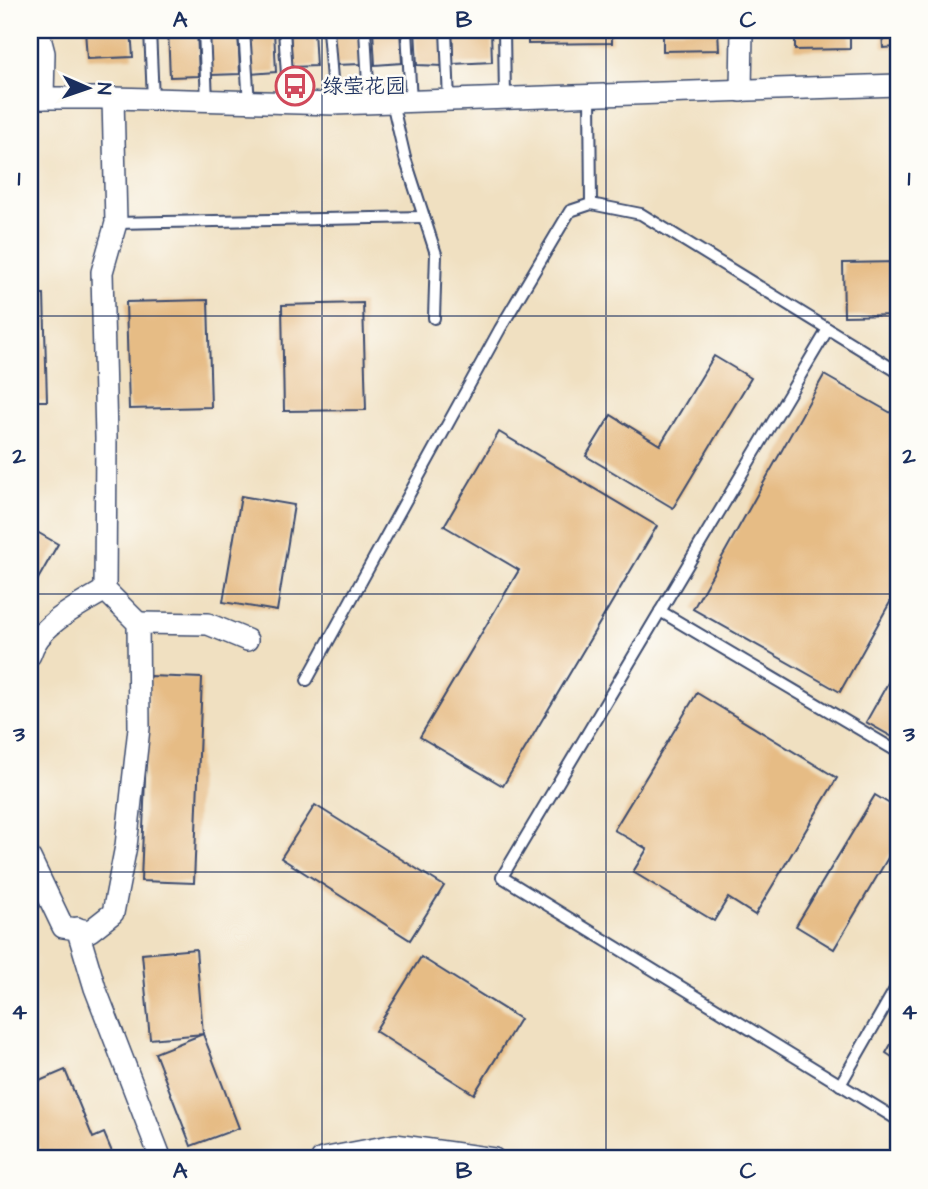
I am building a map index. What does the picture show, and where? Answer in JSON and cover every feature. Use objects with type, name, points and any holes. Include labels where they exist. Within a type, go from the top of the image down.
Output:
[{"type":"street","points":[[38,30],[44,53],[37,98],[334,104],[898,85]]},
{"type":"street","points":[[741,91],[742,30]]},
{"type":"street","points":[[30,858],[63,927],[90,931],[113,913],[126,846],[139,728],[138,624],[105,590],[106,438],[102,272],[116,223],[113,98]]},
{"type":"street","points":[[30,655],[33,645],[58,619],[105,590]]},
{"type":"street","points":[[138,624],[208,624],[247,640]]},
{"type":"street","points":[[76,928],[161,1159]]},
{"type":"street","points":[[322,1159],[395,1145],[494,1159]]},
{"type":"lane","points":[[150,30],[153,100]]},
{"type":"lane","points":[[204,30],[207,101]]},
{"type":"lane","points":[[244,30],[248,103]]},
{"type":"lane","points":[[284,30],[289,104]]},
{"type":"lane","points":[[328,30],[334,104]]},
{"type":"lane","points":[[365,30],[369,103]]},
{"type":"lane","points":[[407,30],[401,102],[405,158],[436,254],[434,318]]},
{"type":"lane","points":[[446,30],[449,101]]},
{"type":"lane","points":[[504,30],[505,99]]},
{"type":"lane","points":[[590,96],[592,204]]},
{"type":"lane","points":[[307,680],[500,329],[570,211],[592,204],[640,214],[898,372]]},
{"type":"lane","points":[[116,223],[424,217]]},
{"type":"lane","points":[[828,329],[502,877],[898,1120]]},
{"type":"lane","points":[[660,611],[898,752]]},
{"type":"lane","points":[[840,1085],[898,984]]},
{"type":"building","points":[[85,30],[131,30],[133,57],[87,59]]},
{"type":"building","points":[[168,30],[197,30],[199,76],[170,77]]},
{"type":"building","points":[[209,30],[238,30],[240,74],[211,75]]},
{"type":"building","points":[[248,30],[274,30],[276,72],[250,74]]},
{"type":"building","points":[[290,30],[314,30],[316,66],[292,67]]},
{"type":"building","points":[[333,30],[360,30],[362,64],[335,65]]},
{"type":"building","points":[[373,30],[400,30],[402,63],[375,65]]},
{"type":"building","points":[[415,30],[441,30],[443,66],[417,65]]},
{"type":"building","points":[[452,30],[491,30],[492,62],[453,64]]},
{"type":"building","points":[[528,30],[612,30],[612,43],[528,44]]},
{"type":"building","points":[[663,30],[718,30],[719,50],[663,51]]},
{"type":"building","points":[[795,30],[850,30],[850,49],[795,50]]},
{"type":"building","points":[[882,30],[898,30],[898,47],[883,48]]},
{"type":"building","points":[[898,262],[898,315],[844,316],[843,263]]},
{"type":"building","points":[[30,294],[44,294],[47,401],[30,401]]},
{"type":"building","points":[[208,300],[211,407],[129,409],[126,302]]},
{"type":"building","points":[[363,303],[366,410],[284,411],[282,305]]},
{"type":"building","points":[[714,356],[751,378],[673,508],[586,456],[611,415],[660,445]]},
{"type":"building","points":[[824,375],[898,417],[898,588],[840,692],[693,609]]},
{"type":"building","points":[[499,432],[657,526],[503,786],[420,737],[519,570],[444,526]]},
{"type":"building","points":[[241,496],[294,505],[277,611],[223,602]]},
{"type":"building","points":[[30,528],[58,544],[30,593]]},
{"type":"building","points":[[898,665],[898,740],[866,722]]},
{"type":"building","points":[[149,676],[202,678],[194,883],[141,881]]},
{"type":"building","points":[[697,693],[837,778],[755,915],[728,898],[714,921],[633,872],[647,849],[614,830]]},
{"type":"building","points":[[875,795],[898,809],[898,841],[834,949],[796,926]]},
{"type":"building","points":[[315,805],[444,886],[410,940],[281,858]]},
{"type":"building","points":[[196,949],[203,1034],[150,1039],[142,954]]},
{"type":"building","points":[[421,957],[520,1019],[474,1094],[375,1031]]},
{"type":"building","points":[[898,1032],[898,1061],[886,1053]]},
{"type":"building","points":[[203,1034],[239,1128],[191,1146],[155,1053]]},
{"type":"building","points":[[65,1070],[93,1138],[104,1133],[115,1159],[43,1159],[30,1126],[30,1085]]},
{"type":"place","name":"绿莹花园","points":[[295,86]]}]
